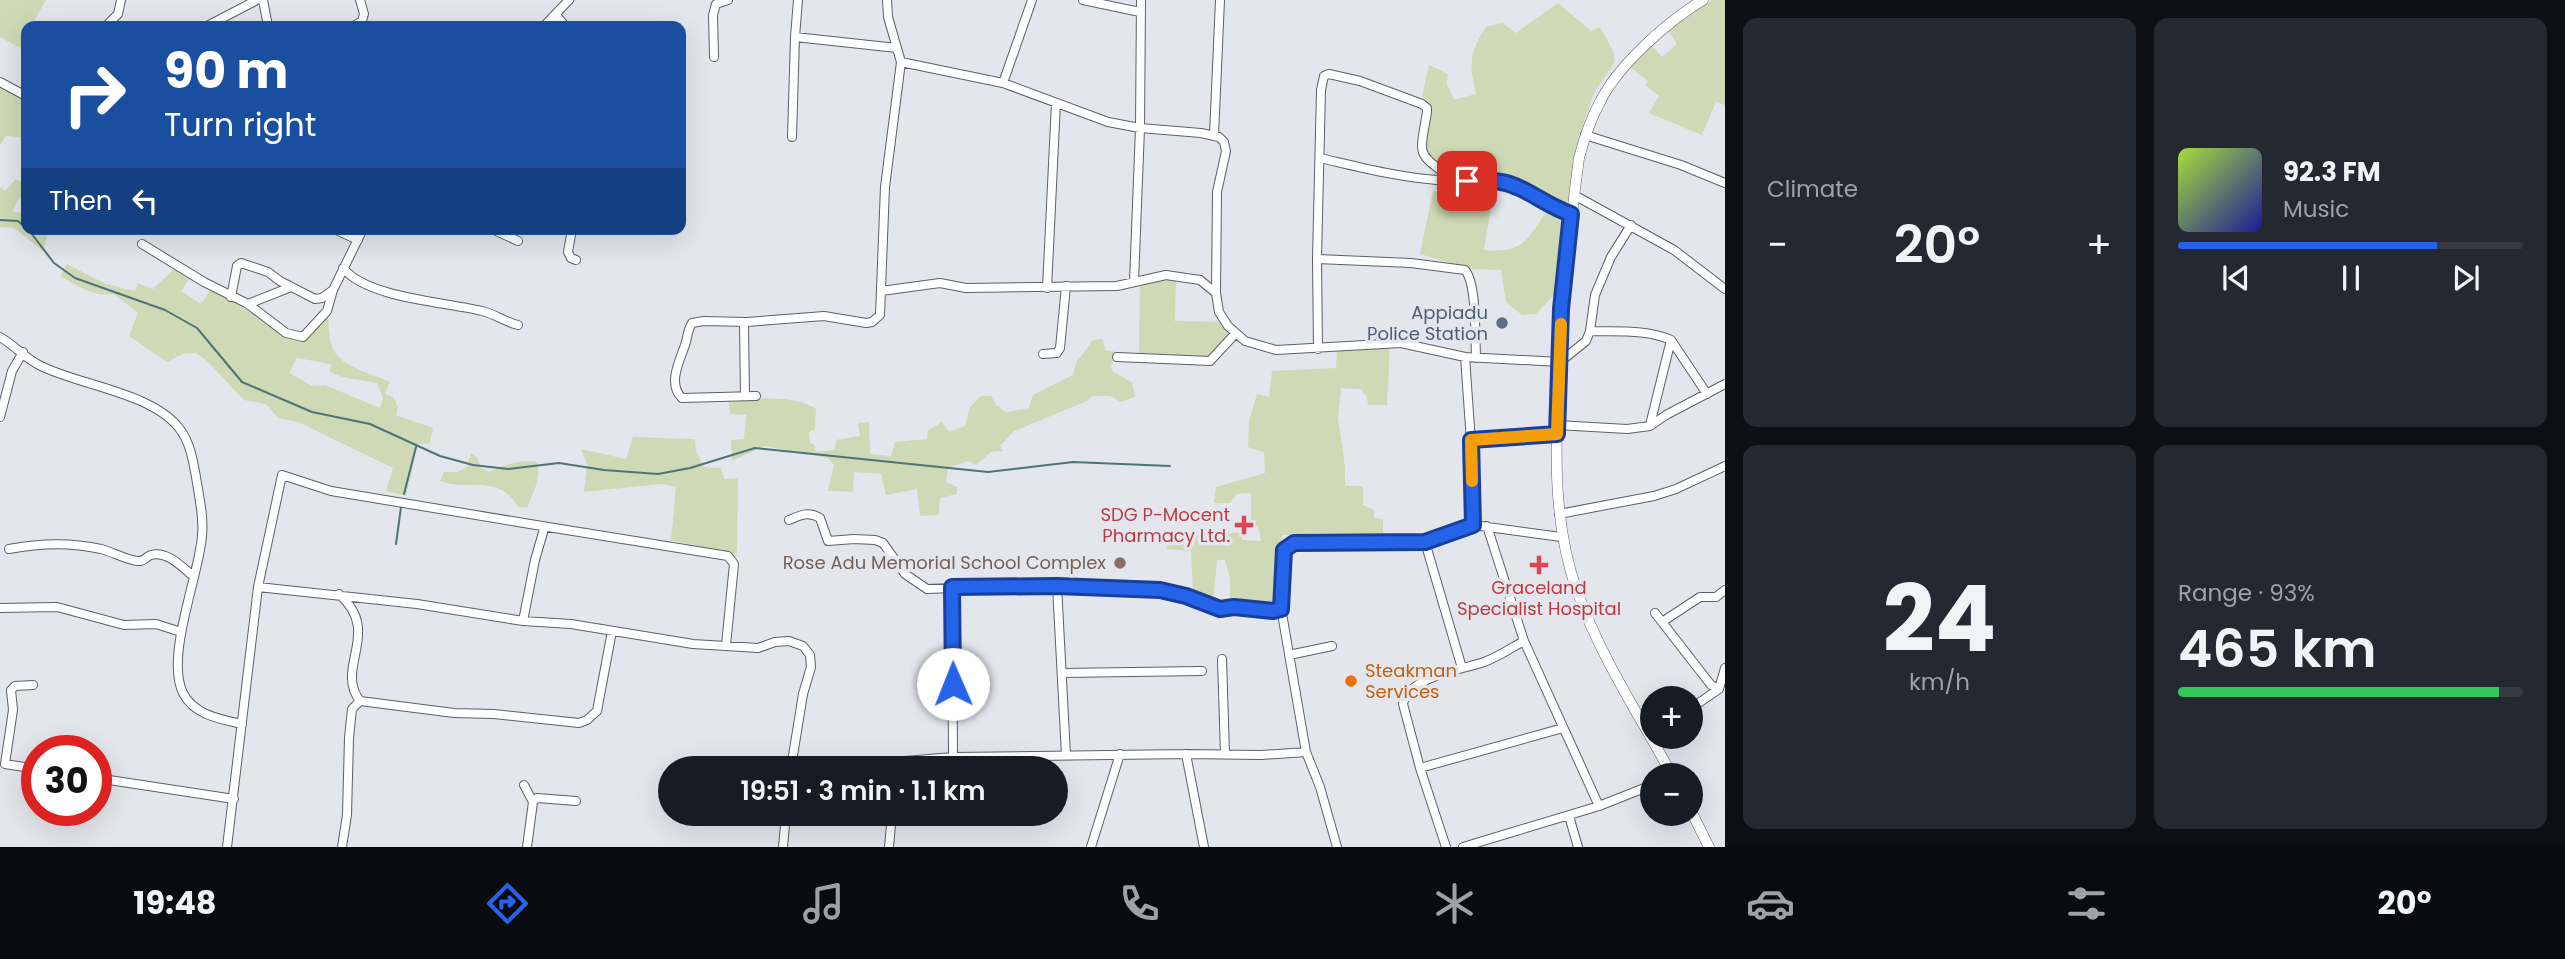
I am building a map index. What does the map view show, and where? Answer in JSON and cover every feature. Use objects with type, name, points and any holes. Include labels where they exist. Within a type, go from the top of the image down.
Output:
[{"type":"street","points":[[111,21],[118,14],[121,0]]},
{"type":"street","points":[[217,21],[257,0]]},
{"type":"street","points":[[263,0],[267,21]]},
{"type":"street","points":[[360,0],[362,21]]},
{"type":"street","points":[[549,21],[569,0]]},
{"type":"street","points":[[714,57],[713,15],[716,4],[728,0]]},
{"type":"street","points":[[792,136],[794,37],[798,0]]},
{"type":"street","points":[[756,396],[686,399],[677,393],[675,386],[678,361],[692,323],[744,323],[824,316],[872,322],[880,314],[885,187],[901,62],[888,18],[887,0]]},
{"type":"street","points":[[1003,83],[1032,0]]},
{"type":"street","points":[[1083,0],[1140,12]]},
{"type":"street","points":[[1134,282],[1140,128],[1141,0]]},
{"type":"street","points":[[1214,135],[1220,0]]},
{"type":"street","points":[[1640,713],[1595,637],[1576,589],[1561,537],[1557,429],[1561,309],[1579,158],[1585,135],[1601,100],[1629,62],[1663,29],[1703,0]]},
{"type":"street","points":[[556,15],[561,21]]},
{"type":"street","points":[[794,37],[897,48]]},
{"type":"street","points":[[901,62],[1003,83],[1108,122],[1214,135],[1224,142],[1226,151],[1217,192],[1216,293],[1219,312],[1235,334],[1245,341],[1269,349],[1318,349],[1401,343],[1465,357],[1560,362],[1586,341],[1595,295],[1611,257],[1631,225]]},
{"type":"street","points":[[1318,349],[1317,259],[1321,90],[1324,76],[1329,74],[1360,81],[1427,107],[1420,147],[1422,154],[1455,181]]},
{"type":"street","points":[[0,82],[21,93]]},
{"type":"street","points":[[1048,288],[1056,103]]},
{"type":"street","points":[[1585,135],[1681,165],[1725,183]]},
{"type":"street","points":[[1320,158],[1385,174],[1455,181],[1500,182],[1519,188],[1549,206],[1571,214]]},
{"type":"street","points":[[1574,195],[1674,250],[1725,289]]},
{"type":"street","points":[[347,235],[358,240]]},
{"type":"street","points":[[142,244],[231,297],[248,304],[286,333],[303,337],[327,311],[332,290],[360,235]]},
{"type":"street","points":[[505,235],[518,241]]},
{"type":"street","points":[[571,235],[568,252],[570,258],[576,260]]},
{"type":"street","points":[[1317,259],[1411,262],[1465,270],[1469,275],[1472,292],[1476,358]]},
{"type":"street","points":[[231,297],[236,270],[241,263],[268,272],[315,299],[322,298],[332,290]]},
{"type":"street","points":[[343,268],[356,280],[374,288],[418,300],[436,301],[487,313],[517,325]]},
{"type":"street","points":[[881,291],[940,282],[966,288],[1117,286],[1166,275],[1200,280],[1216,293]]},
{"type":"street","points":[[1043,354],[1057,353],[1060,348],[1066,286]]},
{"type":"street","points":[[248,304],[291,287]]},
{"type":"street","points":[[744,323],[745,396]]},
{"type":"street","points":[[1590,331],[1632,332],[1662,336],[1671,340],[1707,394]]},
{"type":"street","points":[[1117,357],[1210,361],[1235,334]]},
{"type":"street","points":[[0,337],[39,365],[128,396],[158,411],[178,426],[191,450],[202,532],[181,632],[178,675],[183,693],[195,708],[209,716],[242,724]]},
{"type":"street","points":[[1650,426],[1671,340]]},
{"type":"street","points":[[0,417],[12,371],[23,352]]},
{"type":"street","points":[[1465,357],[1473,525]]},
{"type":"street","points":[[1471,440],[1557,429],[1628,429],[1650,426],[1725,384]]},
{"type":"street","points":[[1559,514],[1654,496],[1676,489],[1725,466]]},
{"type":"street","points":[[227,847],[258,587],[282,475],[331,491],[728,556],[734,564],[726,645]]},
{"type":"street","points":[[789,520],[813,514],[820,518],[828,541],[874,540],[888,548],[905,574],[920,587],[927,589],[1057,586],[1160,590],[1223,609],[1281,609]]},
{"type":"street","points":[[1337,847],[1320,787],[1306,752],[1281,609],[1284,550],[1287,545],[1425,542],[1473,525],[1561,537]]},
{"type":"street","points":[[523,621],[544,529],[542,526]]},
{"type":"street","points":[[1487,526],[1524,641],[1599,806]]},
{"type":"street","points":[[1425,542],[1462,668]]},
{"type":"street","points":[[9,549],[38,543],[101,549],[136,561],[143,561],[151,555],[160,555],[174,561],[193,576]]},
{"type":"street","points":[[1057,586],[1066,755]]},
{"type":"street","points":[[258,587],[339,594],[523,621],[571,624],[634,633],[671,642],[758,648],[789,641],[803,646],[810,655],[793,756]]},
{"type":"street","points":[[952,587],[953,756]]},
{"type":"street","points":[[1662,622],[1700,597],[1716,597],[1725,590]]},
{"type":"street","points":[[339,594],[350,604],[360,635],[352,668],[352,691],[360,701],[454,713],[494,714],[579,723],[597,711],[611,631]]},
{"type":"street","points":[[0,608],[57,607],[124,625],[156,624],[181,632]]},
{"type":"street","points":[[1655,613],[1711,685],[1721,683]]},
{"type":"street","points":[[1446,847],[1420,768],[1403,704],[1404,696],[1432,678],[1487,661],[1524,641]]},
{"type":"street","points":[[1289,655],[1332,646]]},
{"type":"street","points":[[1222,659],[1225,754]]},
{"type":"street","points":[[1703,698],[1721,683],[1725,668]]},
{"type":"street","points":[[1062,673],[1202,671]]},
{"type":"street","points":[[21,767],[2,764],[13,710],[11,690],[15,686],[33,685]]},
{"type":"street","points":[[342,847],[347,815],[352,709],[360,701]]},
{"type":"street","points":[[1420,768],[1563,729]]},
{"type":"street","points":[[1010,756],[1261,755],[1306,752]]},
{"type":"street","points":[[1092,847],[1120,754]]},
{"type":"street","points":[[1186,754],[1204,847]]},
{"type":"street","points":[[112,780],[234,799]]},
{"type":"street","points":[[524,785],[533,802],[527,847]]},
{"type":"street","points":[[1463,847],[1569,816],[1640,790]]},
{"type":"street","points":[[533,802],[537,798],[548,797],[576,801]]},
{"type":"street","points":[[1569,816],[1578,847]]},
{"type":"street","points":[[783,847],[785,826]]},
{"type":"street","points":[[889,847],[891,826]]},
{"type":"street","points":[[1698,826],[1709,847]]},
{"type":"green space","points":[[0,0],[46,0],[34,21],[21,21],[20,48],[0,37]]},
{"type":"green space","points":[[1712,0],[1725,0],[1725,105],[1716,102],[1702,135],[1649,113],[1659,96],[1645,85],[1648,81],[1630,67],[1651,45],[1662,57],[1677,44],[1668,30]]},
{"type":"green space","points":[[1558,3],[1591,31],[1600,27],[1613,51],[1615,62],[1594,93],[1583,125],[1567,205],[1523,184],[1457,174],[1434,161],[1424,149],[1430,103],[1422,96],[1429,65],[1448,74],[1447,84],[1454,100],[1476,94],[1472,59],[1476,44],[1486,27],[1502,23],[1516,33]]},
{"type":"green space","points":[[0,87],[21,98],[21,138],[6,136],[0,145]]},
{"type":"green space","points":[[16,179],[21,182],[21,197],[13,212],[21,213],[21,234],[14,228],[0,229],[0,187],[5,191]]},
{"type":"green space","points":[[1441,184],[1495,184],[1484,250],[1509,249],[1524,242],[1549,208],[1565,214],[1555,294],[1536,314],[1522,315],[1506,302],[1501,270],[1471,269],[1420,254],[1433,191],[1439,192]]},
{"type":"green space","points":[[23,235],[47,235],[43,251]]},
{"type":"green space","points":[[67,264],[106,284],[135,291],[138,283],[153,289],[176,267],[191,276],[181,291],[201,304],[211,289],[298,340],[307,340],[326,315],[328,316],[331,341],[337,355],[350,365],[390,382],[385,394],[393,397],[398,407],[396,415],[433,428],[430,443],[418,444],[406,496],[386,491],[393,468],[298,422],[278,418],[266,404],[244,400],[196,353],[183,354],[167,362],[129,336],[138,313],[114,294],[92,292],[60,276]],"holes":[[[297,358],[331,364],[330,372],[336,375],[377,383],[383,398],[380,408],[325,385],[312,386],[289,373]]]},
{"type":"green space","points":[[1176,280],[1175,321],[1220,322],[1227,330],[1229,336],[1211,357],[1139,353],[1140,285]]},
{"type":"green space","points":[[1103,339],[1105,350],[1116,352],[1111,366],[1113,372],[1132,382],[1135,397],[1121,402],[1110,396],[1093,396],[1087,401],[1014,431],[1000,446],[1003,451],[991,452],[976,465],[968,461],[948,468],[946,482],[957,487],[957,494],[940,498],[939,515],[920,516],[917,489],[886,495],[881,474],[854,472],[853,492],[828,491],[834,465],[828,458],[765,446],[732,461],[731,440],[744,439],[746,415],[730,414],[729,403],[785,399],[816,409],[815,429],[809,432],[810,443],[814,444],[816,452],[835,450],[836,440],[860,436],[858,423],[869,422],[870,454],[891,456],[895,442],[927,439],[928,430],[942,422],[949,432],[965,426],[970,407],[981,396],[991,396],[996,405],[1006,412],[1029,408],[1033,395],[1073,375],[1076,363],[1093,340]]},
{"type":"green space","points":[[1390,346],[1387,405],[1368,405],[1367,396],[1360,389],[1341,388],[1338,418],[1345,486],[1363,486],[1363,505],[1374,510],[1374,518],[1383,519],[1383,534],[1282,535],[1279,607],[1269,609],[1230,604],[1230,579],[1225,560],[1217,560],[1213,604],[1193,590],[1191,551],[1167,549],[1167,532],[1217,530],[1219,533],[1241,533],[1242,540],[1261,541],[1259,529],[1251,521],[1251,493],[1237,494],[1230,503],[1214,503],[1216,487],[1265,473],[1264,452],[1248,447],[1249,421],[1257,394],[1269,397],[1272,371],[1336,368],[1337,349]]},
{"type":"green space","points":[[633,437],[695,439],[696,451],[704,467],[721,468],[724,479],[738,478],[737,555],[671,540],[676,487],[661,484],[584,492],[587,464],[581,449],[626,459]]},
{"type":"green space","points":[[471,453],[477,458],[481,468],[489,472],[512,463],[537,462],[537,480],[527,507],[518,507],[502,490],[493,487],[440,481],[444,472],[457,472],[467,467]]},
{"type":"waterway","points":[[0,220],[21,224]]},
{"type":"waterway","points":[[33,235],[54,263],[75,278],[165,310],[197,328],[242,382],[312,412],[370,424],[440,456],[473,465],[508,469],[559,463],[658,474],[690,468],[755,448],[988,472],[1073,462],[1170,466]]},
{"type":"waterway","points":[[404,494],[416,447]]},
{"type":"waterway","points":[[396,544],[401,507]]},
{"type":"slow traffic","points":[[1472,481],[1471,440],[1557,434],[1561,324]]},
{"type":"place","name":"Appiadu Police Station","points":[[1502,323]]},
{"type":"place","name":"SDG P-Mocent Pharmacy Ltd.","points":[[1244,525]]},
{"type":"place","name":"Rose Adu Memorial School Complex","points":[[1120,563]]},
{"type":"place","name":"Graceland Specialist Hospital","points":[[1539,565]]},
{"type":"place","name":"Steakman Services","points":[[1351,681]]},
{"type":"route","points":[[953,684],[952,587],[1057,586],[1160,590],[1186,596],[1220,609],[1234,607],[1273,611],[1281,609],[1284,550],[1287,545],[1425,542],[1473,525],[1471,440],[1557,434],[1561,309],[1571,214],[1549,206],[1519,188],[1500,182],[1467,181]]}]
